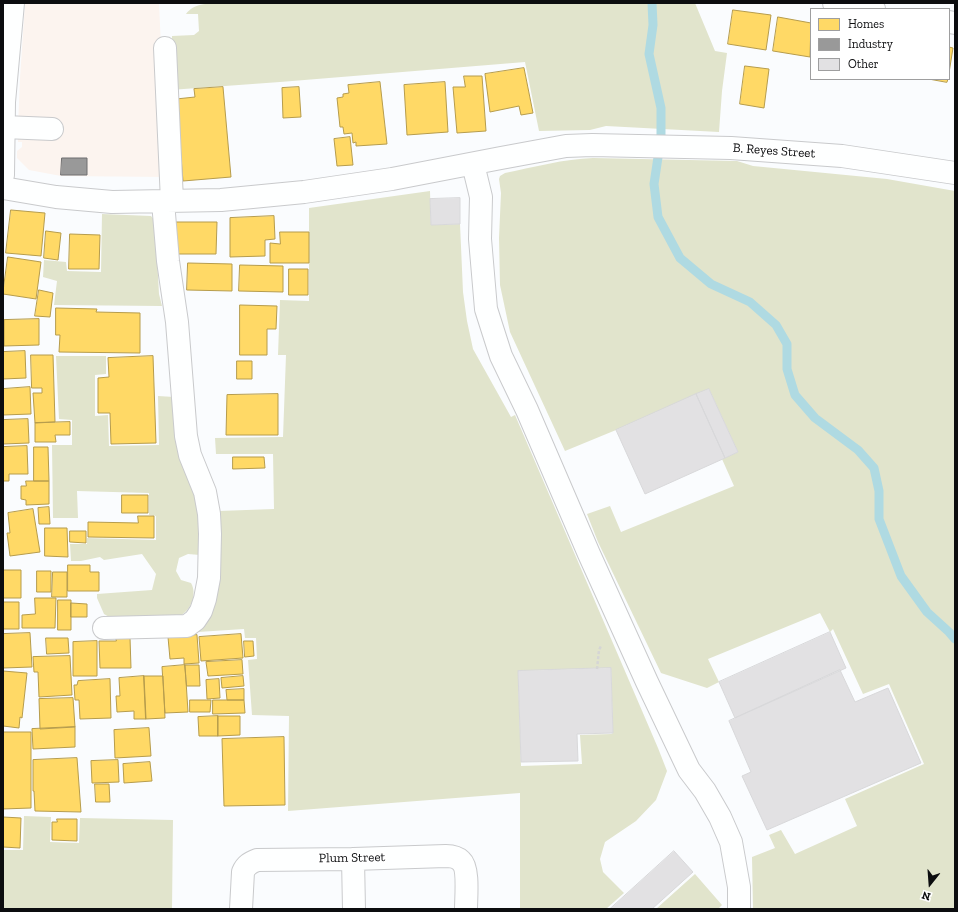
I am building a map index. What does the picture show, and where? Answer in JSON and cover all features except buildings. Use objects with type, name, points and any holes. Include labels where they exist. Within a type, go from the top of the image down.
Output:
[{"type":"street","points":[[3,175],[7,68],[13,3]]},
{"type":"street","points":[[834,3],[865,6]]},
{"type":"street","points":[[104,628],[187,626],[195,620],[201,611],[209,578],[209,509],[205,492],[190,455],[186,436],[177,322],[168,261],[165,48]]},
{"type":"street","points":[[4,127],[52,129]]},
{"type":"street","name":"B. Reyes Street","points":[[3,188],[56,197],[112,202],[221,200],[304,192],[405,177],[566,146],[592,145],[731,148],[842,156],[955,173]]},
{"type":"street","points":[[473,164],[481,197],[480,239],[486,309],[501,356],[528,410],[589,554],[647,682],[689,770],[720,818],[731,842],[739,887],[739,909]]},
{"type":"street","name":"Plum Street","points":[[241,909],[242,878],[246,866],[257,860],[454,856],[460,859],[464,864],[466,909]]},
{"type":"street","points":[[353,859],[354,909]]},
{"type":"shaded area","points":[[25,3],[159,3],[167,177],[61,176],[29,170],[17,158],[17,151],[22,147],[22,142],[18,142],[18,128]]},
{"type":"green space","points":[[695,3],[715,51],[727,53],[719,132],[606,126],[590,130],[539,131],[525,62],[170,90],[172,36],[194,35],[199,31],[198,14],[186,14],[189,10],[205,4]]},
{"type":"green space","points":[[593,158],[737,161],[753,166],[887,179],[955,191],[955,909],[753,909],[752,857],[775,848],[769,835],[781,830],[795,854],[857,826],[845,799],[924,764],[889,684],[863,694],[833,629],[830,632],[820,613],[708,659],[719,682],[707,688],[661,673],[598,542],[587,514],[610,506],[621,532],[734,486],[722,459],[738,452],[709,389],[565,451],[510,332],[500,285],[500,176],[505,173],[549,164]]},
{"type":"green space","points":[[430,191],[431,225],[460,224],[463,292],[473,349],[511,417],[515,415],[667,771],[656,800],[636,821],[605,842],[600,859],[603,872],[624,893],[606,909],[520,909],[520,793],[288,811],[289,716],[252,715],[248,660],[257,659],[256,638],[245,638],[244,629],[198,632],[202,626],[219,511],[274,509],[273,454],[216,454],[215,438],[283,437],[286,355],[278,355],[280,300],[309,301],[309,208]],"holes":[[[611,668],[613,733],[580,735],[582,764],[521,766],[518,671]]]},
{"type":"green space","points":[[102,214],[151,216],[155,221],[159,294],[162,306],[54,305],[57,281],[43,277],[44,260],[66,262],[67,271],[101,272]]},
{"type":"green space","points":[[56,356],[106,356],[106,374],[95,375],[95,416],[108,415],[109,446],[159,445],[158,396],[174,397],[175,399],[176,444],[181,460],[199,500],[200,555],[188,554],[179,558],[176,571],[181,580],[191,583],[194,593],[192,603],[182,615],[178,617],[111,618],[104,614],[97,598],[97,594],[152,590],[156,574],[142,554],[104,560],[100,557],[81,561],[71,561],[70,544],[87,544],[87,538],[156,540],[156,516],[149,515],[149,493],[77,491],[78,518],[53,518],[52,445],[72,445],[72,420],[59,419]]},
{"type":"green space","points":[[24,816],[51,817],[50,842],[79,843],[80,818],[173,820],[172,909],[3,909],[3,850],[23,850]]},
{"type":"green space","points":[[695,874],[722,905],[718,909],[656,909]]},
{"type":"waterway","points":[[652,3],[653,25],[649,54],[661,108],[661,137],[654,184],[658,217],[680,258],[711,284],[750,302],[776,325],[787,344],[787,369],[795,395],[815,418],[858,450],[874,468],[879,491],[879,519],[901,576],[927,612],[955,639]]}]
